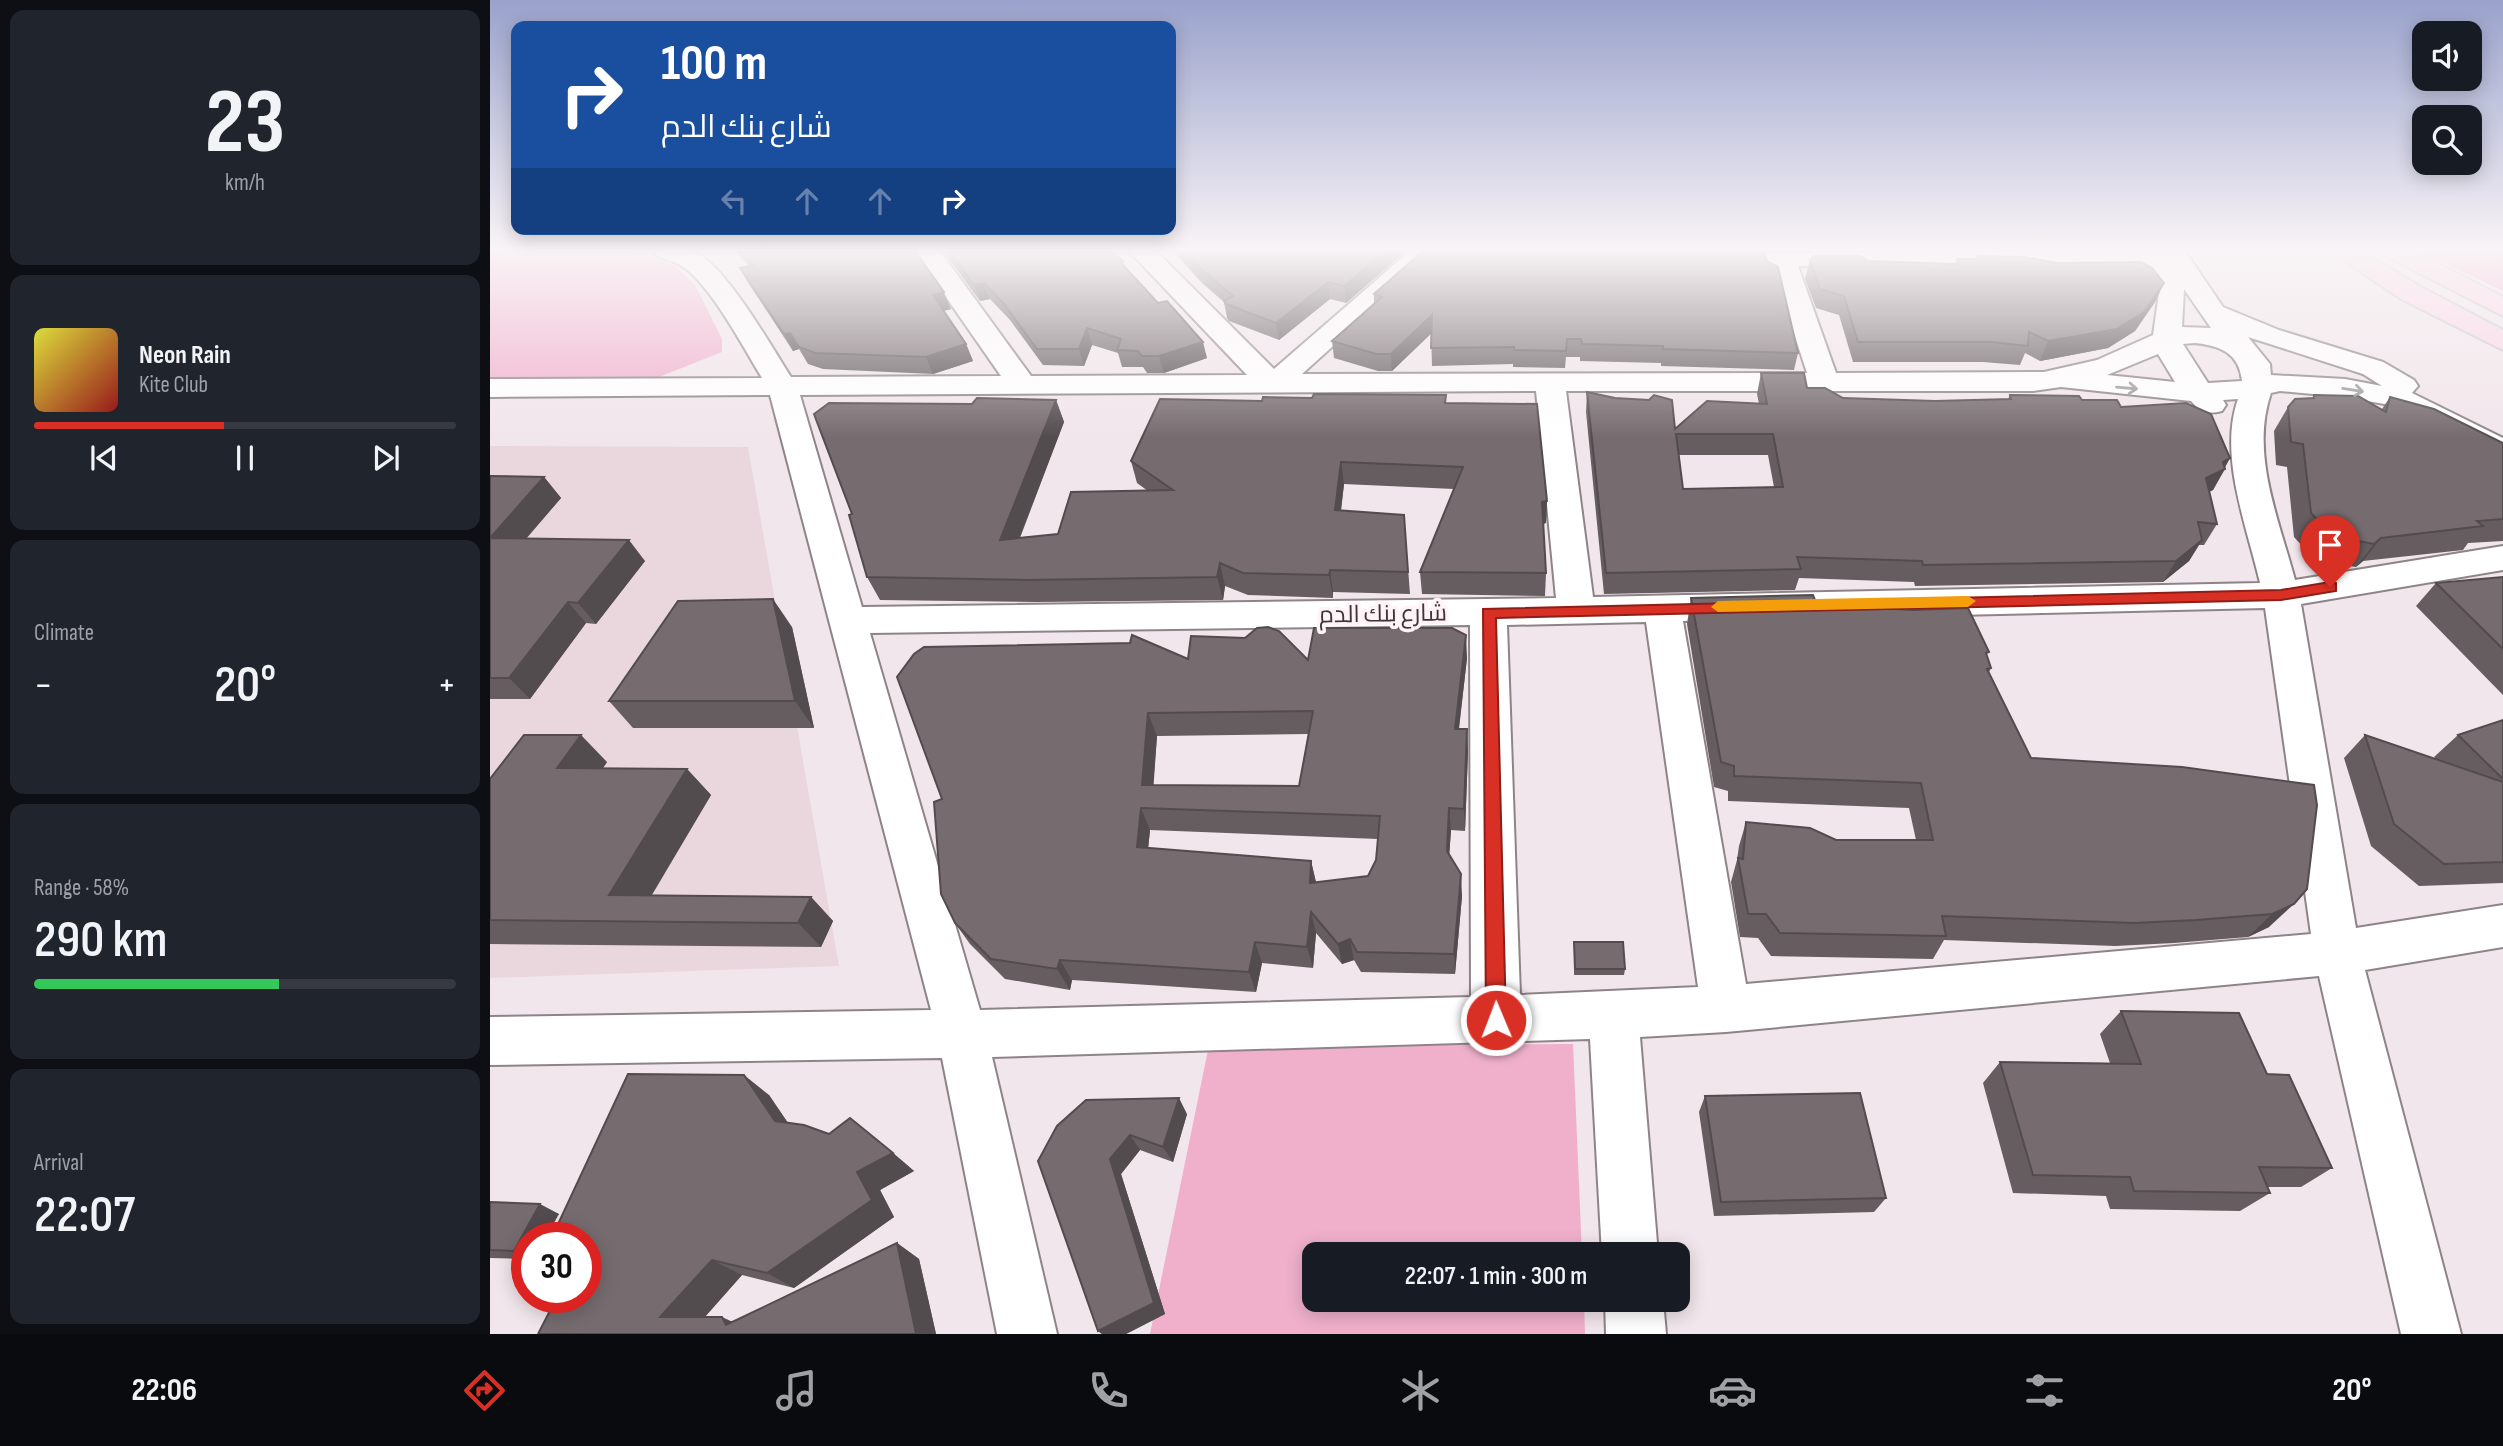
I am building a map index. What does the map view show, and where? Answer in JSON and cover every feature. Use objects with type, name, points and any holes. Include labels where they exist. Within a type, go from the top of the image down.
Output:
[{"type":"main road","points":[[2450,313],[2503,341]]},
{"type":"street","points":[[737,313],[783,388],[962,1034],[1027,1334]]},
{"type":"street","points":[[971,313],[1023,386]]},
{"type":"street","points":[[1203,313],[1273,385]]},
{"type":"street","points":[[1273,385],[1354,313]]},
{"type":"street","points":[[1801,313],[1825,384]]},
{"type":"street","points":[[2170,313],[2167,338],[2177,364],[2225,422],[2248,457]]},
{"type":"street","points":[[2214,313],[2255,364],[2258,386],[2247,418],[2248,457],[2281,595],[2337,953],[2431,1334]]},
{"type":"street","points":[[2218,313],[2269,336],[2390,376],[2406,393],[2399,398]]},
{"type":"street","points":[[2060,379],[2117,361],[2177,335],[2206,335],[2247,352]]},
{"type":"street","points":[[490,388],[1550,382],[1825,384],[2060,379],[2200,393],[2305,383],[2399,398],[2503,451]]},
{"type":"street","points":[[1550,382],[1576,610]]},
{"type":"street","name":"شارع بنك الدم","points":[[847,620],[1488,612],[2281,595],[2503,558]]},
{"type":"street","points":[[1662,608],[1726,1009]]},
{"type":"street","points":[[1488,612],[1496,1020]]},
{"type":"street","points":[[490,1041],[962,1034],[1496,1020],[1726,1009],[2337,953],[2503,926]]},
{"type":"street","points":[[1613,1013],[1629,1242]]},
{"type":"street","points":[[1635,1312],[1636,1334]]},
{"type":"shaded area","points":[[490,313],[709,313],[722,339],[722,352],[649,381],[490,380]]},
{"type":"shaded area","points":[[490,446],[748,447],[839,966],[490,978]]},
{"type":"shaded area","points":[[1573,1044],[1581,1242],[1302,1242],[1302,1312],[1584,1312],[1585,1334],[1150,1334],[1209,1045]]},
{"type":"building","points":[[770,313],[945,313],[966,344],[926,357],[815,353],[799,347],[790,333],[784,334]]},
{"type":"building","points":[[1011,313],[1178,313],[1203,342],[1159,356],[1142,356],[1138,351],[1117,350],[1121,339],[1087,328],[1079,349],[1037,349]]},
{"type":"building","points":[[1250,313],[1288,313],[1276,323]]},
{"type":"building","points":[[1364,313],[1789,313],[1798,353],[1582,344],[1581,339],[1567,339],[1566,351],[1514,350],[1514,347],[1431,348],[1432,315],[1391,354],[1376,354],[1332,341]]},
{"type":"building","points":[[1849,313],[2142,313],[2117,329],[2048,341],[2029,332],[2028,346],[1991,342],[1858,342]]},
{"type":"building","points":[[1761,373],[1804,373],[1807,388],[1825,388],[1843,398],[1935,401],[2011,399],[2010,395],[2079,396],[2082,400],[2117,400],[2121,407],[2186,403],[2211,414],[2230,458],[2223,462],[2225,469],[2206,478],[2217,524],[2198,522],[2202,540],[2176,561],[1923,565],[1922,561],[1797,557],[1801,569],[1606,573],[1587,392],[1615,398],[1649,400],[1654,395],[1672,400],[1675,429],[1707,401],[1767,404]],"holes":[[[1676,434],[1773,434],[1783,487],[1683,489]]]},
{"type":"building","points":[[1314,394],[1446,395],[1445,403],[1537,404],[1547,501],[1542,502],[1546,573],[1420,572],[1463,467],[1341,462],[1335,510],[1404,515],[1408,572],[1330,570],[1329,575],[1243,573],[1220,563],[1217,577],[1027,580],[867,577],[849,515],[852,514],[814,414],[829,403],[972,404],[977,398],[1056,400],[1000,540],[1058,534],[1071,492],[1173,490],[1131,461],[1160,399],[1262,401],[1263,397],[1312,398]]},
{"type":"building","points":[[2314,395],[2358,396],[2386,412],[2390,397],[2434,409],[2503,443],[2503,519],[2477,521],[2483,526],[2381,538],[2374,544],[2332,536],[2311,513],[2303,444],[2291,442],[2288,407],[2295,399],[2314,398]]},
{"type":"building","points":[[490,476],[544,477],[490,538]]},
{"type":"building","points":[[490,538],[629,540],[578,603],[568,602],[509,678],[490,678]]},
{"type":"building","points":[[2503,577],[2503,649],[2436,583]]},
{"type":"building","points":[[1813,595],[1817,605],[1914,610],[1968,608],[1989,652],[1986,653],[1991,668],[1987,669],[2031,758],[2182,767],[2314,785],[2317,805],[2307,889],[2294,904],[2272,914],[2196,920],[2134,923],[1942,916],[1946,936],[1780,933],[1766,914],[1748,914],[1738,858],[1743,859],[1746,822],[1810,828],[1836,840],[1933,840],[1921,783],[1734,776],[1734,766],[1721,762],[1691,598]]},
{"type":"building","points":[[773,599],[795,701],[609,701],[678,601]]},
{"type":"building","points":[[1268,627],[1279,631],[1308,660],[1314,628],[1452,628],[1466,635],[1455,729],[1467,729],[1464,809],[1449,808],[1447,851],[1461,874],[1454,954],[1357,952],[1350,939],[1338,944],[1311,912],[1307,947],[1255,942],[1249,972],[1060,960],[1057,969],[991,959],[955,923],[941,894],[934,802],[942,799],[897,677],[914,654],[924,647],[1130,643],[1132,635],[1188,659],[1191,636],[1245,638],[1257,628]],"holes":[[[1313,711],[1299,786],[1142,785],[1148,713]],[[1141,808],[1380,816],[1376,860],[1368,876],[1310,883],[1311,861],[1137,847]]]},
{"type":"building","points":[[2503,720],[2503,779],[2458,735]]},
{"type":"building","points":[[524,735],[581,735],[557,768],[687,769],[609,895],[811,897],[798,923],[490,920],[490,779]]},
{"type":"building","points":[[2365,735],[2503,782],[2503,862],[2444,864],[2394,824]]},
{"type":"building","points":[[1574,942],[1623,942],[1625,969],[1575,969]]},
{"type":"building","points":[[2121,1011],[2239,1013],[2267,1074],[2289,1075],[2332,1168],[2259,1167],[2270,1193],[2134,1191],[2130,1177],[2033,1175],[2000,1062],[2141,1064]]},
{"type":"building","points":[[628,1074],[744,1075],[775,1121],[804,1125],[829,1134],[850,1118],[893,1153],[857,1172],[872,1200],[767,1273],[712,1260],[660,1317],[722,1317],[726,1325],[897,1243],[916,1334],[538,1334],[549,1313],[602,1313],[602,1222],[559,1222]]},
{"type":"building","points":[[1860,1093],[1886,1198],[1721,1202],[1705,1096]]},
{"type":"building","points":[[1179,1098],[1163,1147],[1130,1135],[1110,1159],[1154,1303],[1098,1331],[1038,1161],[1057,1126],[1086,1100]]},
{"type":"building","points":[[490,1202],[540,1204],[530,1222],[511,1222],[511,1251],[490,1250]]},
{"type":"slow traffic","points":[[1718,607],[1968,601]]},
{"type":"route","points":[[1496,1020],[1488,612],[2281,595],[2330,587]]}]
